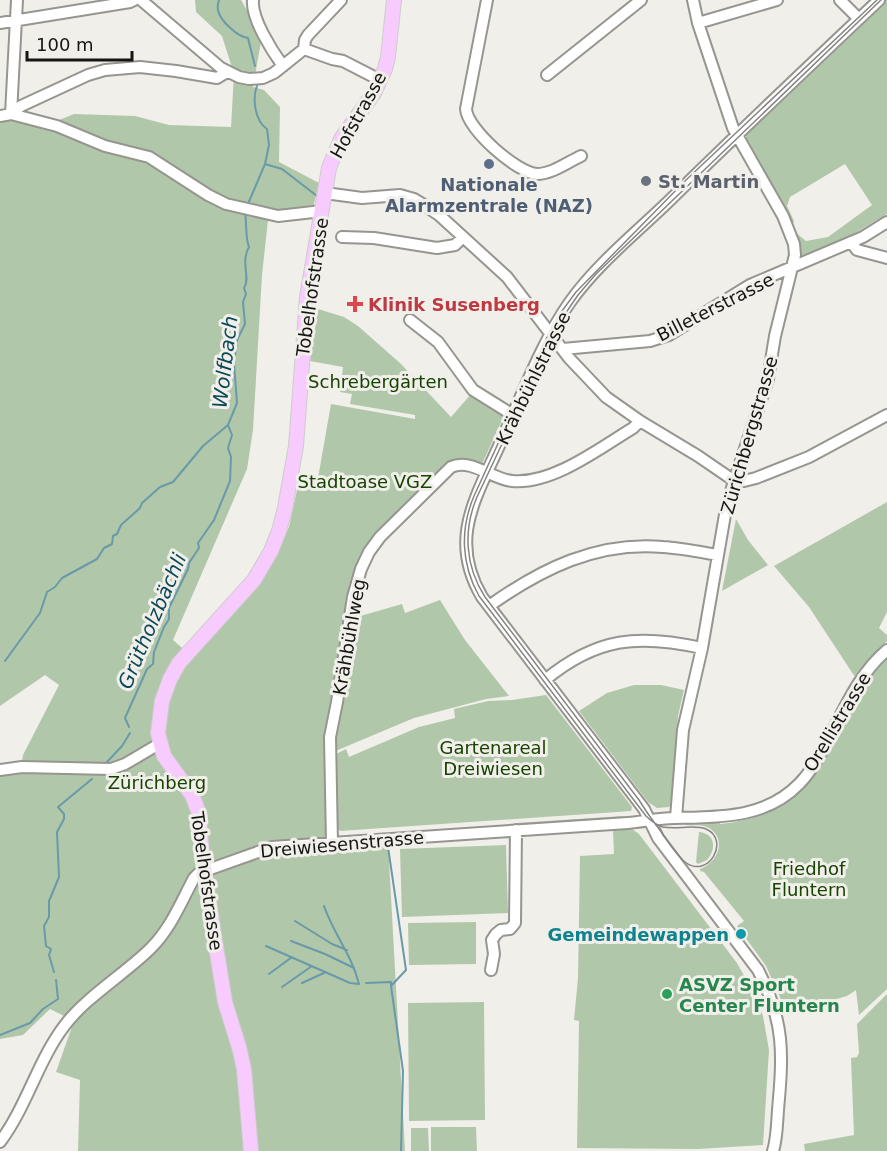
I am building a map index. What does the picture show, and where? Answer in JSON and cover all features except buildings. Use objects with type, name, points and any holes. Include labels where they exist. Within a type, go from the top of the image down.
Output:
[{"type":"main road","name":"Hofstrasse","points":[[325,193],[336,149],[374,93],[380,80],[388,57],[394,0]]},
{"type":"main road","name":"Tobelhofstrasse","points":[[251,1151],[242,1058],[225,1002],[204,870],[197,807],[192,795],[172,769],[159,744],[158,724],[170,679],[179,663],[254,580],[271,551],[280,525],[296,446],[304,321],[325,193]]},
{"type":"street","points":[[10,110],[17,0]]},
{"type":"street","points":[[0,23],[134,0]]},
{"type":"street","points":[[141,0],[227,72],[239,77],[256,79],[263,78],[283,66],[304,49],[308,35],[341,0]]},
{"type":"street","points":[[253,0],[256,17],[283,66]]},
{"type":"street","points":[[487,0],[466,109],[469,120],[486,140],[516,165],[530,172],[547,172],[581,156]]},
{"type":"street","points":[[547,75],[641,0]]},
{"type":"street","name":"Zürichbergstrasse","points":[[676,818],[683,730],[702,648],[727,503],[766,386],[775,336],[794,267],[795,255],[794,244],[783,216],[733,128],[698,23],[693,0]]},
{"type":"street","points":[[698,23],[777,0]]},
{"type":"street","points":[[840,0],[858,19]]},
{"type":"street","name":"Krähbühlstrasse","points":[[649,820],[644,809],[489,606],[473,580],[466,545],[470,511],[550,335],[570,302],[593,275],[879,0]]},
{"type":"street","points":[[304,49],[356,66],[380,80]]},
{"type":"street","points":[[10,110],[88,75],[105,70],[141,67],[169,69],[217,78],[227,72]]},
{"type":"street","points":[[10,110],[105,146],[149,156],[208,195],[226,204],[263,213],[287,215],[322,211]]},
{"type":"street","points":[[325,193],[362,198],[400,195],[414,199],[439,216],[507,277],[550,335],[606,397],[733,480],[744,481],[756,478],[809,457],[887,415]]},
{"type":"street","name":"Billeterstrasse","points":[[562,349],[650,341],[669,335],[750,285],[863,237],[887,222]]},
{"type":"street","points":[[342,237],[374,238],[437,248],[455,244],[463,237]]},
{"type":"street","points":[[851,242],[857,250],[887,258]]},
{"type":"street","points":[[410,320],[438,342],[473,390],[513,415]]},
{"type":"street","name":"Krähbühlweg","points":[[332,843],[330,737],[338,702],[353,597],[361,569],[369,552],[380,537],[451,467],[466,464],[512,481],[528,481],[569,466],[633,428],[640,421]]},
{"type":"street","points":[[489,606],[544,571],[576,557],[601,551],[641,546],[718,555]]},
{"type":"street","points":[[545,680],[573,660],[614,643],[653,639],[702,648]]},
{"type":"street","name":"Orellistrasse","points":[[649,820],[745,814],[762,809],[783,798],[811,769],[859,682],[887,650]]},
{"type":"street","points":[[0,770],[22,767],[111,769],[121,766],[159,744]]},
{"type":"street","points":[[649,820],[658,838],[758,970],[772,998],[778,1020],[781,1058],[773,1151]]},
{"type":"street","name":"Dreiwiesenstrasse","points":[[204,870],[272,847],[649,820]]},
{"type":"street","points":[[491,970],[494,954],[492,940],[496,934],[510,929],[515,923],[516,830]]},
{"type":"street","points":[[0,1142],[22,1107],[52,1044],[66,1023],[152,947],[172,921],[194,878],[204,870]]},
{"type":"green space","name":"Zürichberg","points":[[195,0],[241,0],[262,36],[253,87],[264,90],[280,107],[279,162],[319,183],[311,216],[268,220],[262,275],[253,430],[247,469],[173,640],[189,654],[269,567],[289,527],[300,476],[318,478],[331,404],[415,419],[415,415],[350,404],[352,394],[340,392],[343,367],[310,361],[318,309],[344,317],[358,326],[401,364],[451,417],[472,393],[503,412],[504,416],[482,464],[476,466],[463,462],[366,551],[340,659],[327,846],[388,842],[405,1151],[78,1151],[80,1080],[56,1072],[74,1021],[50,1009],[23,1035],[0,1039],[0,775],[21,766],[23,755],[59,685],[45,675],[0,706],[0,118],[10,116],[47,125],[74,114],[135,116],[169,125],[231,127],[234,74],[222,36],[196,12]]},
{"type":"green space","points":[[884,0],[887,0],[887,214],[855,233],[802,257],[798,253],[795,232],[806,241],[828,237],[872,205],[845,164],[790,197],[787,206],[794,221],[792,226],[746,141],[746,135]]},
{"type":"green space","points":[[887,502],[887,612],[879,628],[887,635],[887,641],[855,677],[809,607],[774,566]]},
{"type":"green space","points":[[736,519],[748,540],[768,565],[722,591]]},
{"type":"green space","points":[[440,600],[465,640],[509,696],[486,699],[414,718],[333,752],[350,619],[402,604],[405,613]]},
{"type":"green space","name":"Friedhof Fluntern","points":[[887,658],[887,989],[859,1015],[856,990],[847,996],[792,1012],[784,1006],[766,966],[737,926],[744,921],[704,872],[700,871],[711,862],[718,851],[718,839],[715,833],[706,827],[685,825],[719,821],[720,824],[744,820],[764,814],[794,794],[818,766],[875,668]]},
{"type":"green space","points":[[634,685],[661,685],[684,690],[678,716],[674,801],[669,807],[657,808],[648,802],[579,711],[607,693]]},
{"type":"green space","name":"Gartenareal Dreiwiesen","points":[[546,695],[632,807],[631,811],[340,831],[338,828],[334,755],[346,749],[349,757],[419,727],[455,718],[454,709],[488,701]]},
{"type":"green space","points":[[623,816],[624,819],[513,827],[517,823]]},
{"type":"green space","name":"ASVZ Sport Center Fluntern","points":[[632,829],[639,834],[737,963],[757,999],[763,1016],[769,1050],[763,1145],[698,1149],[577,1148],[579,1021],[574,1020],[578,978],[580,856],[614,854],[613,830]]},
{"type":"green space","points":[[699,832],[711,838],[713,847],[707,860],[698,864],[696,862]]},
{"type":"green space","points":[[506,845],[508,913],[402,917],[400,849]]},
{"type":"green space","points":[[476,922],[476,964],[409,965],[408,923]]},
{"type":"green space","points":[[887,994],[887,1151],[805,1151],[804,1144],[854,1135],[851,1058],[857,1057],[859,1053],[857,1024]]},
{"type":"green space","points":[[484,1002],[485,1120],[409,1121],[408,1003]]},
{"type":"green space","points":[[431,1127],[476,1127],[477,1151],[431,1151]]},
{"type":"green space","points":[[411,1128],[428,1128],[429,1151],[411,1151]]},
{"type":"waterway","name":"Wolfbach","points":[[219,0],[218,9],[222,19],[235,32],[248,38],[255,66]]},
{"type":"waterway","name":"Wolfbach","points":[[248,204],[265,164],[269,145],[267,129],[257,115],[255,97],[257,86]]},
{"type":"waterway","points":[[265,164],[282,169],[317,196]]},
{"type":"waterway","name":"Wolfbach","points":[[5,661],[40,613],[47,592],[55,587],[62,578],[97,559],[104,548],[112,544],[113,536],[117,534],[121,525],[140,508],[142,503],[160,487],[173,482],[203,446],[228,425],[237,403],[234,363],[237,340],[245,324],[243,302],[246,294],[244,288],[246,284],[245,259],[249,247],[245,212]]},
{"type":"waterway","name":"Grütholzbächli","points":[[129,727],[125,718],[147,669],[153,664],[154,652],[169,619],[169,608],[189,563],[199,548],[198,543],[214,520],[230,481],[231,457],[228,448],[232,435],[228,425]]},
{"type":"waterway","name":"Grütholzbächli","points":[[106,763],[122,746],[130,733]]},
{"type":"waterway","name":"Grütholzbächli","points":[[54,972],[49,955],[51,949],[46,946],[44,926],[49,917],[49,901],[59,877],[57,832],[64,819],[64,814],[58,807],[92,779]]},
{"type":"waterway","points":[[388,847],[406,970],[391,986],[403,1071],[401,1151]]},
{"type":"waterway","points":[[266,946],[350,983],[359,984],[352,963],[324,906]]},
{"type":"waterway","points":[[295,921],[332,944],[347,950]]},
{"type":"waterway","points":[[291,941],[354,968]]},
{"type":"waterway","points":[[269,974],[292,957]]},
{"type":"waterway","points":[[282,987],[312,966]]},
{"type":"waterway","points":[[302,983],[326,972]]},
{"type":"waterway","name":"Grütholzbächli","points":[[0,1035],[30,1023],[43,1009],[58,999],[56,980]]},
{"type":"waterway","points":[[366,983],[391,982],[391,985]]},
{"type":"tram line","points":[[877,0],[686,180],[576,292],[559,315],[545,341],[474,496],[466,521],[464,546],[466,559],[479,596],[646,816],[654,823],[656,824],[658,825],[663,827],[701,828],[713,834],[716,841],[714,856],[702,866],[694,866],[685,862],[673,849],[656,825],[654,822],[649,816],[639,800],[485,597],[473,573],[470,560],[468,548],[470,522],[477,497],[559,323],[578,295],[596,274],[881,0]]},
{"type":"place","name":"Nationale Alarmzentrale (NAZ)","points":[[489,164]]},
{"type":"place","name":"St. Martin","points":[[646,181]]},
{"type":"place","name":"Klinik Susenberg","points":[[355,304]]},
{"type":"place","name":"Gemeindewappen","points":[[741,934]]},
{"type":"place","name":"ASVZ Sport Center Fluntern","points":[[667,994]]},
{"type":"park label","name":"Schrebergärten","points":[[378,381]]},
{"type":"park label","name":"Stadtoase VGZ","points":[[365,481]]}]
